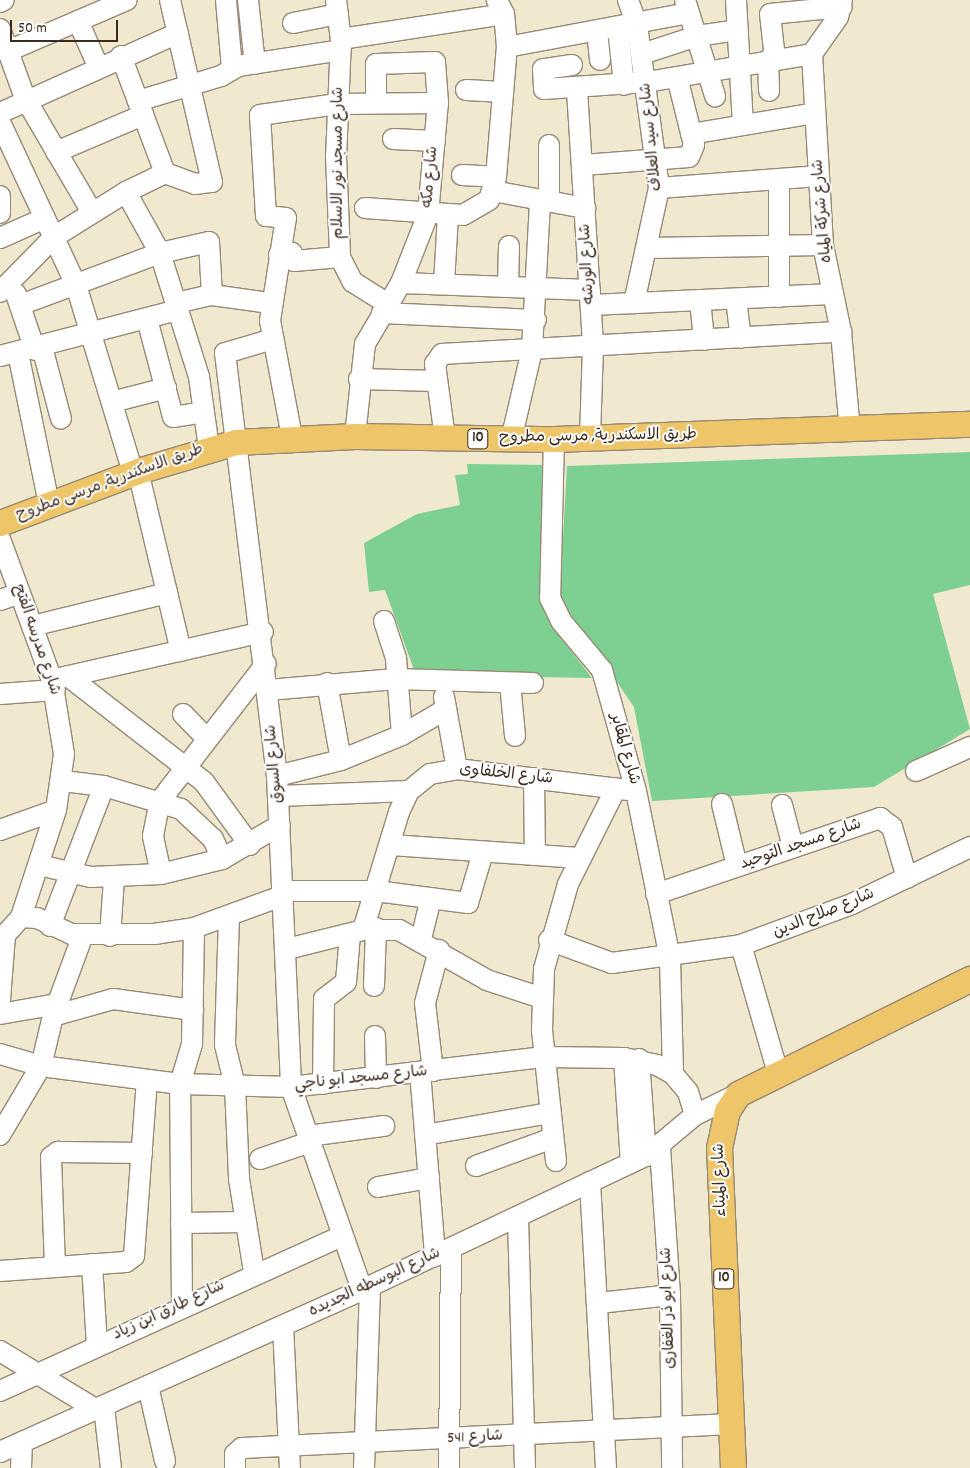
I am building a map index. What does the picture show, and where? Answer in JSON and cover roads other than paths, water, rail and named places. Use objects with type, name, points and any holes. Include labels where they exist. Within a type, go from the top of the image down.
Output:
[{"type":"main road","name":"طريق الاسكندرية, مرسى مطروح","points":[[0,523],[135,472],[209,448],[236,442],[292,437],[355,436],[511,440],[554,439],[850,431],[970,424]]},
{"type":"main road","points":[[738,1094],[970,979]]},
{"type":"main road","name":"شارع الميناء","points":[[733,1468],[719,1139],[723,1120],[738,1094]]},
{"type":"street","points":[[0,2],[4,0]]},
{"type":"street","points":[[7,62],[78,21],[127,0]]},
{"type":"street","points":[[49,504],[33,425],[20,305],[6,287],[54,237],[126,192],[165,173],[195,184],[212,182],[188,86],[170,0]]},
{"type":"street","points":[[226,0],[232,69]]},
{"type":"street","points":[[248,0],[255,64]]},
{"type":"street","points":[[736,0],[743,125]]},
{"type":"street","name":"شارع سيد العلاف","points":[[633,1],[628,26],[642,54],[659,188],[648,248],[634,303]]},
{"type":"street","points":[[572,65],[543,68],[543,88],[548,91],[578,90],[624,85],[812,54],[842,4]]},
{"type":"street","points":[[769,91],[772,60],[770,14],[842,4]]},
{"type":"street","points":[[293,23],[337,7]]},
{"type":"street","name":"شارع مسجد نور الاسلام","points":[[337,7],[341,45],[337,104],[340,257],[353,282],[385,308]]},
{"type":"street","points":[[56,152],[140,108],[188,86],[232,69],[500,7],[507,47],[495,184],[475,211],[438,215],[365,208]]},
{"type":"street","points":[[507,47],[628,26],[686,7],[715,96]]},
{"type":"street","points":[[78,21],[98,66]]},
{"type":"street","points":[[624,85],[628,26]]},
{"type":"street","points":[[0,29],[7,62],[25,98],[92,212]]},
{"type":"street","points":[[642,54],[697,36],[738,30]]},
{"type":"street","points":[[597,31],[600,60]]},
{"type":"street","points":[[0,113],[25,98],[121,56],[178,34]]},
{"type":"street","name":"شارع شركة المياه","points":[[812,54],[823,244],[840,332],[850,431]]},
{"type":"street","points":[[121,56],[165,173]]},
{"type":"street","name":"شارع مكه","points":[[355,436],[359,380],[365,344],[438,215],[435,141],[438,103],[432,60],[376,64],[376,102]]},
{"type":"street","points":[[583,165],[688,157],[693,150],[691,134],[677,77]]},
{"type":"street","points":[[466,90],[503,92]]},
{"type":"street","name":"شارع الورشه","points":[[578,90],[593,347],[590,438]]},
{"type":"street","points":[[292,437],[273,339],[270,304],[286,219],[266,216],[260,116],[337,104],[376,102],[438,103]]},
{"type":"street","points":[[691,134],[815,113]]},
{"type":"street","points":[[0,122],[76,285],[135,472],[181,651]]},
{"type":"street","points":[[393,138],[435,141]]},
{"type":"street","points":[[511,440],[532,350],[536,320],[549,145]]},
{"type":"street","points":[[462,175],[545,201],[585,208]]},
{"type":"street","points":[[659,188],[819,176]]},
{"type":"street","points":[[779,179],[779,297]]},
{"type":"street","points":[[126,192],[160,252],[199,378],[209,448]]},
{"type":"street","points":[[0,196],[0,213]]},
{"type":"street","points":[[438,215],[444,284]]},
{"type":"street","points":[[0,238],[45,218]]},
{"type":"street","points":[[20,305],[160,252],[209,242],[212,295]]},
{"type":"street","points":[[648,248],[823,244]]},
{"type":"street","points":[[508,287],[509,246]]},
{"type":"street","points":[[278,254],[292,253],[294,260],[340,257]]},
{"type":"street","points":[[401,283],[537,288],[634,303],[833,294]]},
{"type":"street","points":[[24,352],[147,319],[177,306],[212,295],[270,304]]},
{"type":"street","points":[[736,299],[741,338]]},
{"type":"street","points":[[700,300],[704,340]]},
{"type":"street","points":[[385,308],[536,320]]},
{"type":"street","points":[[147,319],[174,418],[204,412]]},
{"type":"street","points":[[444,438],[435,360],[442,354],[840,332]]},
{"type":"street","name":"شارع السوق","points":[[273,339],[226,352],[236,442],[263,632],[279,796],[287,949],[291,1087],[341,1236],[366,1288]]},
{"type":"street","points":[[24,352],[69,417],[33,425]]},
{"type":"street","points":[[359,380],[436,381]]},
{"type":"street","points":[[112,402],[166,388]]},
{"type":"street","name":"شارع المقابر","points":[[554,439],[550,598],[558,616],[602,670],[636,791],[670,958],[673,1074]]},
{"type":"street","name":"شارع مدرسه الفتح","points":[[0,539],[32,626],[58,682],[62,727],[63,781],[56,810],[21,917],[8,929],[2,951],[0,1000]]},
{"type":"street","points":[[0,600],[20,593]]},
{"type":"street","points":[[32,626],[167,593]]},
{"type":"street","points":[[384,621],[394,653],[402,735]]},
{"type":"street","points":[[0,694],[58,682],[263,632]]},
{"type":"street","points":[[161,874],[153,836],[160,801],[184,766],[266,664]]},
{"type":"street","points":[[268,690],[327,683],[396,679],[533,683]]},
{"type":"street","points":[[441,681],[457,769]]},
{"type":"street","points":[[58,682],[184,766],[222,801],[250,846]]},
{"type":"street","points":[[510,682],[515,736]]},
{"type":"street","points":[[327,683],[342,760]]},
{"type":"street","points":[[277,776],[342,760],[402,735],[446,709]]},
{"type":"street","points":[[183,714],[207,739]]},
{"type":"street","points":[[916,771],[970,747]]},
{"type":"street","name":"شارع الخلفاوى","points":[[409,791],[430,774],[457,769],[636,791]]},
{"type":"street","points":[[534,778],[535,855]]},
{"type":"street","points":[[63,781],[104,786],[160,801],[199,821],[222,859]]},
{"type":"street","points":[[50,926],[104,786]]},
{"type":"street","points":[[556,1161],[544,1057],[542,998],[549,940],[581,858],[616,788]]},
{"type":"street","points":[[279,796],[409,791],[346,982],[324,999],[323,1084]]},
{"type":"street","points":[[722,804],[737,866]]},
{"type":"street","points":[[782,805],[793,847]]},
{"type":"street","points":[[0,830],[56,810]]},
{"type":"street","name":"شارع مسجد التوحيد","points":[[656,894],[880,818],[892,826],[907,878]]},
{"type":"street","points":[[39,865],[69,874],[114,879],[161,874],[222,859],[250,846],[280,825]]},
{"type":"street","points":[[390,845],[581,858]]},
{"type":"street","name":"شارع صلاح الدين","points":[[549,940],[612,963],[670,958],[741,945],[825,916],[970,847]]},
{"type":"street","points":[[21,917],[37,918],[50,926],[83,935],[110,936],[194,928],[229,916],[283,893],[376,891],[464,904],[471,901],[483,852]]},
{"type":"street","points":[[110,936],[114,879]]},
{"type":"street","points":[[421,938],[431,898]]},
{"type":"street","points":[[229,916],[225,1046],[235,1086],[246,1222],[254,1272]]},
{"type":"street","points":[[182,1306],[180,1084],[192,1044],[194,928]]},
{"type":"street","points":[[363,930],[374,986]]},
{"type":"street","points":[[287,949],[363,930],[399,930],[421,938],[487,980],[542,998]]},
{"type":"street","points":[[0,1134],[41,1066],[55,1010],[83,935]]},
{"type":"street","points":[[741,945],[778,1073]]},
{"type":"street","points":[[439,950],[425,1003],[426,1135],[429,1178],[443,1252],[449,1468]]},
{"type":"street","points":[[0,1014],[55,1010],[113,999],[193,1010]]},
{"type":"street","points":[[375,1036],[376,1078]]},
{"type":"street","name":"شارع مسجد ابو ناجي","points":[[0,1054],[41,1066],[180,1084],[291,1087],[544,1057],[631,1058],[673,1074],[688,1092],[695,1115]]},
{"type":"street","name":"شارع ابو ذر الغفارى","points":[[631,1058],[670,1295],[672,1468]]},
{"type":"street","points":[[0,1271],[126,1262],[134,1251],[147,1080]]},
{"type":"street","name":"شارع البوسطه الجديده","points":[[0,1452],[283,1326],[518,1218],[646,1155],[695,1115],[738,1094]]},
{"type":"street","points":[[426,1135],[550,1113]]},
{"type":"street","points":[[260,1159],[309,1139],[384,1126]]},
{"type":"street","points":[[476,1166],[553,1138]]},
{"type":"street","points":[[55,1267],[51,1157],[58,1152],[142,1154]]},
{"type":"street","points":[[378,1187],[429,1178]]},
{"type":"street","points":[[590,1182],[607,1431],[606,1468]]},
{"type":"street","points":[[518,1218],[525,1468]]},
{"type":"street","points":[[181,1223],[246,1222]]},
{"type":"street","name":"شارع طارق ابن زياد","points":[[0,1391],[254,1272],[341,1236]]},
{"type":"street","points":[[92,1264],[97,1345]]},
{"type":"street","points":[[364,1468],[366,1288]]},
{"type":"street","points":[[598,1303],[670,1295]]},
{"type":"street","points":[[283,1326],[290,1468]]},
{"type":"street","points":[[0,1351],[100,1408],[111,1468]]},
{"type":"street","points":[[148,1386],[165,1461]]},
{"type":"street","name":"شارع 541","points":[[235,1468],[239,1449],[731,1424]]},
{"type":"street","points":[[21,1468],[22,1442]]}]
